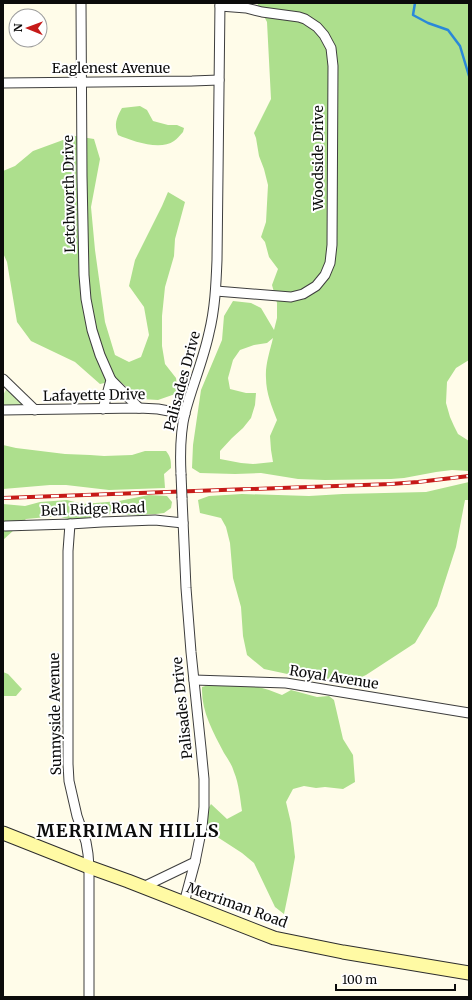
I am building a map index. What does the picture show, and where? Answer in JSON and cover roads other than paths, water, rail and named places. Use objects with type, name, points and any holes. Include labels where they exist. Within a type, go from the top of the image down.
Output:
[{"type":"main road","name":"Merriman Road","points":[[3,833],[274,938],[469,973]]},
{"type":"street","name":"Letchworth Drive","points":[[81,3],[83,254],[86,299],[92,330],[110,380],[140,408]]},
{"type":"street","name":"Palisades Drive","points":[[184,903],[195,862],[202,827],[204,779],[190,652],[180,445],[185,414],[208,340],[216,291],[220,4]]},
{"type":"street","name":"Woodside Drive","points":[[216,291],[291,297],[303,294],[316,286],[325,275],[330,263],[332,245],[333,66],[332,54],[328,42],[317,27],[305,19],[220,4]]},
{"type":"street","name":"Eaglenest Avenue","points":[[3,83],[219,80]]},
{"type":"street","points":[[3,379],[35,410]]},
{"type":"street","points":[[103,409],[110,380]]},
{"type":"street","name":"Lafayette Drive","points":[[3,410],[158,408],[185,414]]},
{"type":"street","name":"Bell Ridge Road","points":[[5,526],[155,520],[183,523]]},
{"type":"street","name":"Sunnyside Avenue","points":[[70,524],[68,551],[68,764],[69,782],[76,816],[86,842],[88,854],[89,997]]},
{"type":"street","name":"Royal Avenue","points":[[194,680],[286,683],[469,713]]},
{"type":"street","points":[[143,887],[195,862]]},
{"type":"waterway","points":[[415,3],[413,15],[428,23],[448,30],[460,46],[469,76]]},
{"type":"railway","points":[[3,498],[391,484],[469,476]]},
{"type":"district","name":"MERRIMAN HILLS","points":[[128,831]]}]
